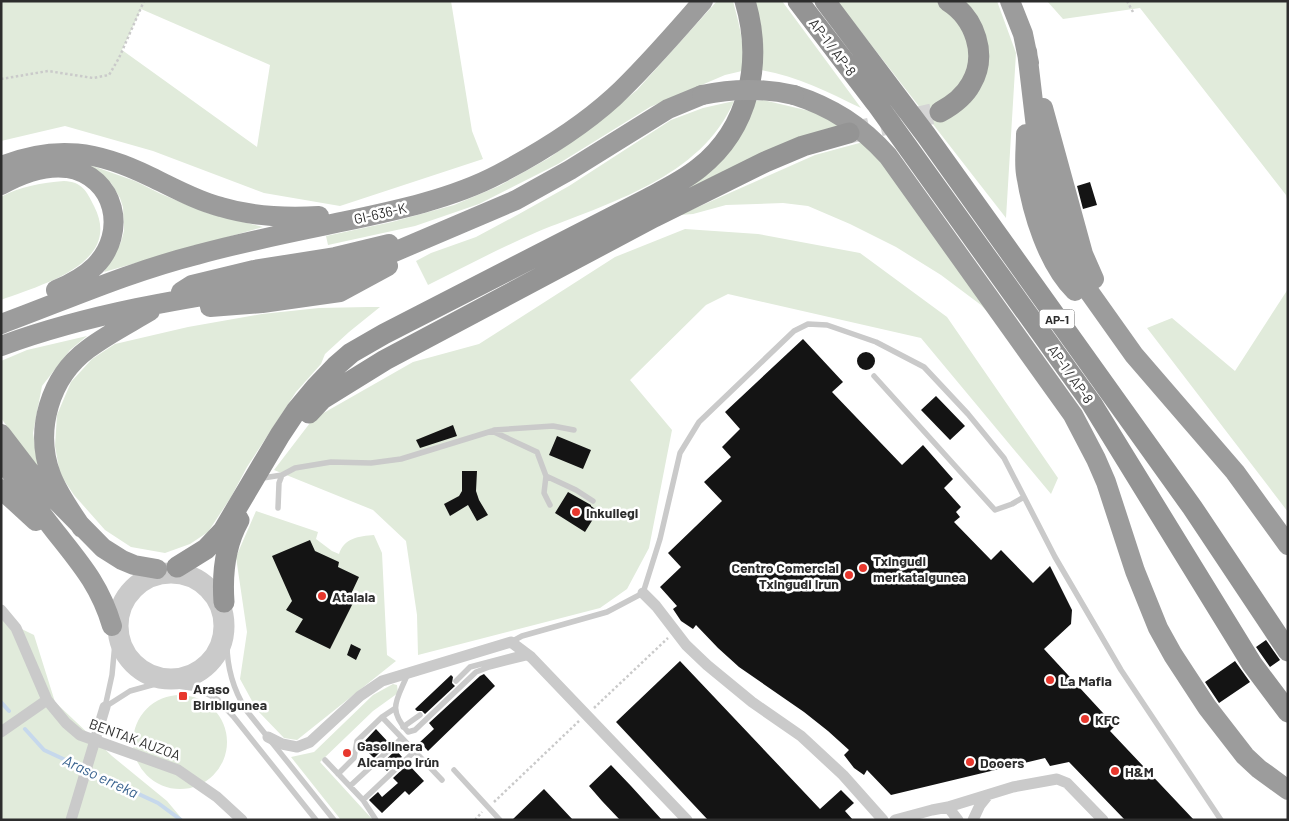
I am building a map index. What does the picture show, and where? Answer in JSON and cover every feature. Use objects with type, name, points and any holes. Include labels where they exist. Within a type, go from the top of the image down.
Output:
[{"type":"highway","name":"GI-636-K","points":[[1,324],[112,281],[194,255],[413,206],[496,176],[576,128],[613,98],[703,1]]},
{"type":"highway","points":[[1,434],[37,481],[82,528],[103,548],[117,558],[134,565],[167,568],[206,549],[223,532],[280,434],[296,411],[336,366],[351,353],[384,334],[647,200],[689,176],[712,156],[738,119],[751,83],[754,42],[745,1]]},
{"type":"highway","name":"AP-1 / AP-8","points":[[798,1],[881,111],[1092,404],[1252,664],[1288,712]]},
{"type":"highway","name":"AP-1 / AP-8","points":[[825,1],[931,143],[1186,499],[1284,646]]},
{"type":"highway","points":[[940,112],[954,104],[964,94],[976,75],[978,62],[974,30],[962,12],[948,1]]},
{"type":"highway","points":[[1010,1],[1023,34],[1050,164],[1072,249],[1118,333]]},
{"type":"highway","points":[[1027,51],[1026,172],[1038,224],[1056,265],[1072,288],[1118,333],[1156,381],[1235,472],[1288,545]]},
{"type":"highway","points":[[1,346],[109,313],[163,303],[198,302],[338,284],[382,263],[420,241],[516,200],[570,170],[668,109],[702,95],[738,89],[776,91],[812,100],[846,118],[888,156],[1067,407],[1096,459],[1109,490],[1135,571],[1158,628],[1173,655],[1212,715],[1245,756],[1288,790]]},
{"type":"highway","points":[[1,166],[23,157],[52,152],[78,153],[124,165],[200,200],[220,207],[248,214],[294,218],[323,215],[406,197],[486,169],[576,128]]},
{"type":"highway","points":[[224,602],[224,575],[228,548],[238,524],[273,476],[275,457],[296,428],[322,399],[384,360],[720,183],[803,146],[849,133]]},
{"type":"highway","points":[[1,185],[21,174],[35,170],[53,167],[68,168],[84,173],[103,188],[111,202],[114,215],[114,232],[108,248],[96,266],[80,278],[1,314]]},
{"type":"highway","points":[[82,528],[56,488],[46,461],[44,432],[49,403],[60,379],[78,358],[99,342],[192,285],[254,270],[336,257],[403,241],[420,241]]},
{"type":"highway","points":[[1,458],[98,589],[113,634]]},
{"type":"highway","points":[[1,489],[74,556]]},
{"type":"street","points":[[224,602],[216,589],[205,578],[192,571],[167,568],[137,578],[125,589],[116,603],[113,634],[119,654],[131,669],[147,680],[171,685],[195,680],[206,673],[222,655],[221,642],[218,629],[218,618],[208,596],[199,587],[188,581],[168,578],[151,582],[136,592],[126,607],[122,626],[129,649],[135,658],[151,670],[171,674],[190,670],[207,658],[221,642],[229,630],[224,602]]},
{"type":"street","points":[[643,593],[656,606],[686,645],[707,665],[752,702],[801,736],[843,775],[884,820]]},
{"type":"street","name":"BENTAK AUZOA","points":[[1,610],[16,628],[47,700],[66,724],[80,735],[178,770],[217,797],[242,820]]},
{"type":"street","points":[[268,738],[282,744],[297,747],[310,742],[360,696],[382,681],[511,642],[528,655],[687,820]]},
{"type":"street","points":[[1,732],[47,700]]},
{"type":"street","points":[[72,820],[105,707]]},
{"type":"street","points":[[895,820],[948,807],[1013,787],[1057,779],[1067,783],[1103,820]]},
{"type":"street","points":[[973,820],[980,805],[988,795]]},
{"type":"street","points":[[948,807],[958,820]]},
{"type":"lane","points":[[511,642],[522,636],[607,612],[643,593],[660,539],[680,453],[699,422],[794,331],[808,324],[828,325],[876,342],[924,367],[968,414],[1004,458],[1055,557],[1121,670],[1221,820]]},
{"type":"lane","points":[[874,376],[995,510],[1024,497]]},
{"type":"lane","points":[[278,508],[279,483],[273,476],[295,468],[331,462],[371,463],[401,459],[492,431],[553,426],[574,430]]},
{"type":"lane","points":[[492,431],[537,452],[546,476],[544,493],[550,505]]},
{"type":"lane","points":[[546,476],[576,490],[593,501]]},
{"type":"lane","points":[[105,707],[112,675],[113,634]]},
{"type":"lane","points":[[221,642],[235,690],[246,710],[334,820]]},
{"type":"lane","points":[[456,681],[470,667],[528,655]]},
{"type":"lane","points":[[394,709],[397,719],[408,732],[415,730],[476,672],[528,655]]},
{"type":"lane","points":[[338,774],[354,758],[357,741],[382,717],[394,709],[408,672]]},
{"type":"lane","points":[[105,707],[130,691],[159,684]]},
{"type":"lane","points":[[171,685],[198,690],[217,699],[234,716],[316,820]]},
{"type":"lane","points":[[403,727],[420,715]]},
{"type":"lane","points":[[382,717],[442,780]]},
{"type":"lane","points":[[350,786],[402,738]]},
{"type":"lane","points":[[363,800],[415,751]]},
{"type":"lane","points":[[325,760],[363,800],[376,820]]},
{"type":"lane","points":[[454,770],[500,820]]},
{"type":"path","points":[[1,79],[48,71],[93,78],[109,75],[119,58],[144,1]]},
{"type":"path","points":[[1127,1],[1134,12]]},
{"type":"path","points":[[475,820],[585,714],[669,637]]},
{"type":"green space","points":[[1,1],[451,1],[472,131],[483,159],[340,206],[264,193],[153,151],[65,126],[1,141]],"holes":[[[141,9],[270,65],[257,147],[122,50]]]},
{"type":"green space","points":[[717,1],[733,1],[740,27],[742,71],[725,75],[650,107],[558,164],[479,204],[415,226],[328,245],[326,236],[392,222],[454,205],[499,186],[549,158],[589,129],[637,90]]},
{"type":"green space","points":[[753,1],[782,1],[861,108],[800,80],[761,70]]},
{"type":"green space","points":[[837,1],[997,1],[1016,53],[1006,218]]},
{"type":"green space","points":[[1047,1],[1288,1],[1288,204],[1286,195],[1140,8],[1063,19]]},
{"type":"green space","points":[[763,100],[814,112],[844,127],[688,190],[755,101]]},
{"type":"green space","points":[[734,101],[719,128],[699,150],[676,169],[622,198],[523,238],[428,285],[416,261],[431,253],[476,237],[519,214],[569,186],[671,120],[703,108]]},
{"type":"green space","points":[[863,142],[873,149],[1008,334],[981,305],[941,275],[896,247],[808,206],[783,203],[726,205],[693,214],[680,215],[815,155]]},
{"type":"green space","points":[[87,164],[135,181],[207,213],[263,227],[104,272],[121,242],[124,231],[123,207],[111,183]]},
{"type":"green space","points":[[64,181],[79,185],[86,191],[91,200],[100,226],[98,243],[88,257],[73,269],[55,279],[1,300],[1,197],[31,186]]},
{"type":"green space","points":[[685,229],[758,234],[860,253],[947,317],[1058,478],[1051,494],[921,338],[728,294],[706,305],[630,380],[672,430],[649,548],[627,589],[600,608],[418,655],[417,615],[406,541],[373,510],[274,470],[313,419],[413,362],[479,344],[615,257]]},
{"type":"green space","points":[[1288,289],[1288,512],[1147,328],[1172,318],[1235,371]]},
{"type":"green space","points":[[380,307],[325,354],[321,364],[296,392],[247,467],[231,497],[208,532],[190,544],[165,553],[131,547],[105,530],[74,495],[60,474],[55,446],[57,415],[71,382],[92,359],[115,344],[188,327],[262,314],[319,308]]},
{"type":"green space","points":[[87,336],[70,350],[42,386],[33,433],[39,472],[1,418],[1,361],[27,350]]},
{"type":"green space","points":[[256,511],[318,532],[316,539],[339,554],[344,544],[348,541],[358,537],[374,535],[382,553],[387,655],[396,661],[297,740],[284,738],[257,710],[240,679],[247,632],[236,557]]},
{"type":"green space","points":[[1,619],[34,635],[55,702],[112,756],[167,801],[183,820],[1,820]]},
{"type":"green space","points":[[393,684],[397,685],[398,693],[373,711],[320,762],[373,820],[341,820],[291,757],[314,752],[373,695]]},
{"type":"green space","points":[[180,695],[198,699],[213,709],[223,724],[227,742],[223,760],[213,775],[198,785],[180,789],[162,785],[147,775],[137,760],[133,742],[137,724],[147,709],[162,699]]},
{"type":"building","points":[[1090,182],[1097,205],[1083,209],[1077,186]]},
{"type":"building","name":"Centro Comercial Txingudi Irun","points":[[803,339],[843,382],[832,392],[902,465],[923,445],[953,479],[944,488],[961,507],[956,512],[960,517],[954,522],[991,560],[1001,550],[1033,583],[1050,566],[1072,610],[1071,624],[1044,649],[1115,726],[1110,731],[1194,820],[1125,820],[1069,762],[1050,766],[1045,758],[891,795],[867,770],[864,775],[854,768],[844,755],[849,750],[828,731],[739,667],[696,625],[693,629],[681,621],[673,609],[677,606],[660,587],[681,567],[668,553],[722,501],[704,482],[731,457],[722,447],[740,429],[725,412]]},
{"type":"building","points":[[866,352],[872,355],[875,361],[872,367],[866,370],[860,367],[857,361],[860,355]]},
{"type":"building","points":[[936,396],[965,426],[950,440],[921,410]]},
{"type":"building","points":[[453,425],[457,436],[420,448],[416,440]]},
{"type":"building","points":[[557,436],[591,450],[583,469],[549,455]]},
{"type":"building","points":[[462,471],[477,471],[476,491],[488,515],[477,521],[468,505],[450,516],[444,504],[459,496],[462,491]]},
{"type":"building","name":"Inkuilegi","points":[[568,492],[598,511],[585,532],[555,513]]},
{"type":"building","name":"Atalaia","points":[[310,540],[315,551],[339,562],[338,567],[359,577],[351,594],[356,597],[330,649],[295,632],[303,619],[286,610],[292,601],[272,556]]},
{"type":"building","points":[[1266,640],[1280,660],[1270,667],[1256,647]]},
{"type":"building","points":[[351,644],[361,649],[356,660],[347,655]]},
{"type":"building","points":[[680,661],[820,809],[841,790],[854,803],[845,811],[853,820],[708,820],[616,722]]},
{"type":"building","points":[[1235,661],[1250,682],[1219,703],[1205,682]]},
{"type":"building","points":[[484,674],[495,686],[428,751],[420,742],[434,729],[429,723]]},
{"type":"building","points":[[451,675],[453,677],[452,683],[455,686],[425,714],[415,709]]},
{"type":"building","points":[[376,729],[389,743],[374,758],[361,745]]},
{"type":"building","points":[[396,750],[402,757],[387,771],[380,765]]},
{"type":"building","points":[[408,764],[424,781],[409,795],[405,791],[382,813],[369,800],[378,792],[382,797],[398,783],[393,778]]},
{"type":"building","points":[[611,765],[662,820],[620,820],[602,801],[589,786]]},
{"type":"building","points":[[544,789],[573,820],[512,820]]},
{"type":"waterway","name":"Araso erreka","points":[[1,702],[9,711]]},
{"type":"waterway","name":"Araso erreka","points":[[25,729],[44,750],[158,803],[181,820]]},
{"type":"tunnel","points":[[849,133],[940,112]]},
{"type":"place","name":"Inkuilegi","points":[[576,512]]},
{"type":"place","name":"Txingudi merkatalgunea","points":[[863,568]]},
{"type":"place","name":"Centro Comercial Txingudi Irun","points":[[849,575]]},
{"type":"place","name":"Atalaia","points":[[322,596]]},
{"type":"place","name":"La Mafia","points":[[1050,680]]},
{"type":"place","name":"Araso Biribilgunea","points":[[183,696]]},
{"type":"place","name":"KFC","points":[[1085,719]]},
{"type":"place","name":"Gasolinera Alcampo Irún","points":[[347,753]]},
{"type":"place","name":"Dooers","points":[[970,762]]},
{"type":"place","name":"H&M","points":[[1115,771]]}]
